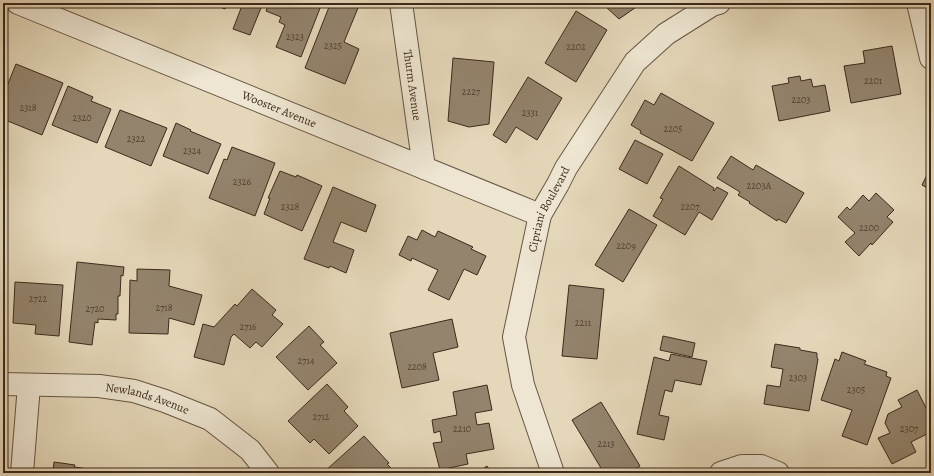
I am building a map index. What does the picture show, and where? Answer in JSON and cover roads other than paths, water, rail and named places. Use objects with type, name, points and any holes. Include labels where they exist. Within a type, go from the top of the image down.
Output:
[{"type":"street","name":"Wooster Avenue","points":[[18,3],[540,215]]},
{"type":"street","name":"Thurm Avenue","points":[[401,3],[424,168]]},
{"type":"street","name":"Cipriani Boulevard","points":[[553,473],[523,385],[514,337],[540,215],[566,168],[635,62],[666,34],[712,4],[719,3]]},
{"type":"street","points":[[918,3],[931,58]]},
{"type":"street","name":"Newlands Avenue","points":[[3,384],[99,386],[134,391],[165,401],[210,419],[250,450],[268,473]]},
{"type":"street","points":[[22,473],[29,385]]},
{"type":"street","points":[[721,473],[742,466],[761,466],[778,473]]}]
